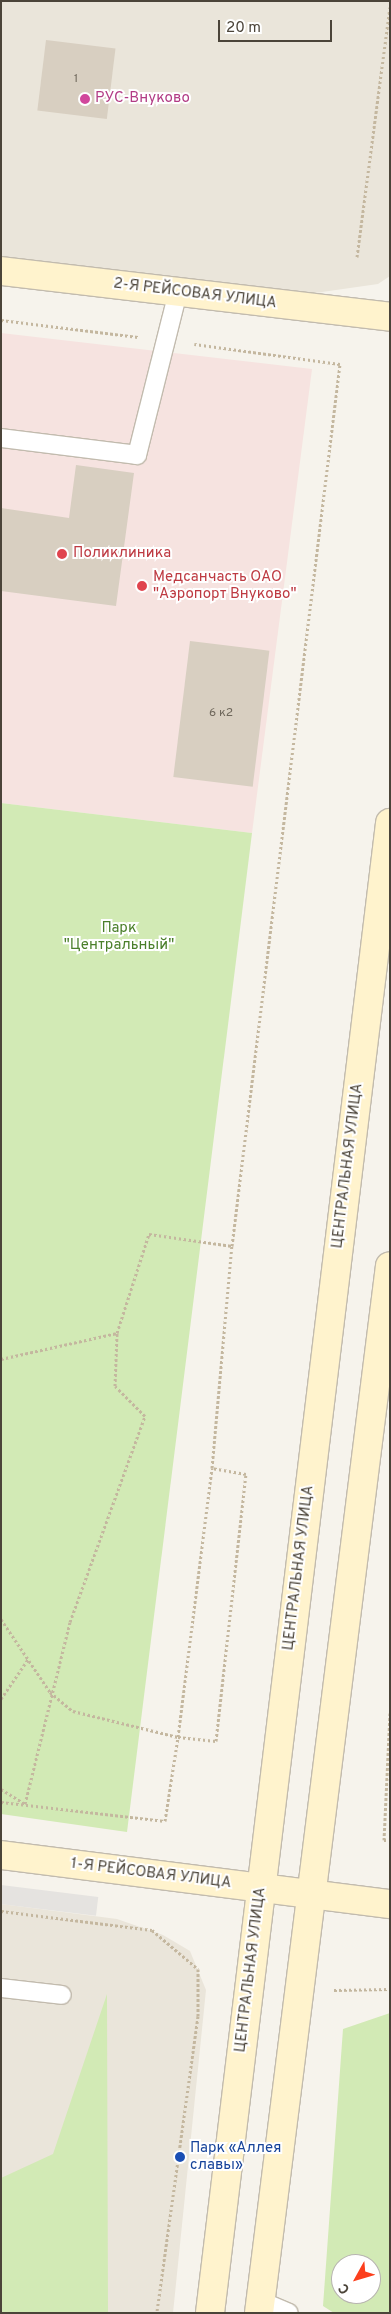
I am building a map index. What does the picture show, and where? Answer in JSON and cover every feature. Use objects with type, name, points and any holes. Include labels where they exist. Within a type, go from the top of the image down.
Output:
[{"type":"main road","name":"2-Я РЕЙСОВАЯ УЛИЦА","points":[[1,271],[390,317]]},
{"type":"main road","name":"ЦЕНТРАЛЬНАЯ УЛИЦА","points":[[210,2313],[390,823]]},
{"type":"main road","points":[[260,2307],[390,1266]]},
{"type":"main road","name":"1-Я РЕЙСОВАЯ УЛИЦА","points":[[1,1855],[390,1904]]},
{"type":"lane","points":[[1,438],[137,456],[178,292]]},
{"type":"lane","points":[[1,1988],[62,1995]]},
{"type":"lane","points":[[260,2307],[289,2313]]},
{"type":"path","points":[[357,257],[390,7]]},
{"type":"path","points":[[1,1802],[165,1821],[178,1737],[212,1468],[232,1246],[340,364]]},
{"type":"path","points":[[25,1804],[50,1692],[70,1622],[145,1416],[115,1386],[117,1333],[149,1234],[232,1246]]},
{"type":"path","points":[[1,1359],[117,1333]]},
{"type":"path","points":[[1,1619],[29,1658],[50,1692],[73,1711],[178,1737],[216,1741],[246,1474],[212,1468]]},
{"type":"path","points":[[1,1699],[29,1658]]},
{"type":"path","points":[[390,1713],[384,1840],[390,1840]]},
{"type":"path","points":[[1,1789],[25,1804]]},
{"type":"path","points":[[1,1911],[152,1930],[198,1969],[198,2016],[157,2313]]},
{"type":"path","points":[[334,1990],[390,1989]]},
{"type":"shaded area","points":[[1,1],[390,1],[390,276],[378,284],[301,295],[1,258]]},
{"type":"shaded area","name":"Медсанчасть ОАО \"Аэропорт Внуково\"","points":[[1,333],[312,369],[252,833],[1,803]]},
{"type":"shaded area","points":[[1,1885],[98,1897],[96,1916],[1,1904]]},
{"type":"shaded area","points":[[1,1904],[117,1919],[163,1935],[190,1951],[206,1990],[173,2313],[1,2313]]},
{"type":"green space","name":"Парк \"Центральный\"","points":[[1,803],[252,833],[127,1832],[1,1814]]},
{"type":"green space","points":[[107,1994],[108,2313],[1,2313],[1,2178],[53,2154]]},
{"type":"green space","points":[[390,2013],[390,2313],[334,2313],[323,2306],[343,2029]]},
{"type":"building","points":[[46,40],[115,49],[107,119],[37,110]]},
{"type":"building","name":"Поликлиника","points":[[76,465],[134,473],[116,606],[1,591],[1,508],[69,518]]},
{"type":"building","points":[[190,641],[269,651],[253,787],[173,777]]},
{"type":"place","name":"РУС-Внуково","points":[[85,99]]},
{"type":"place","name":"Поликлиника","points":[[62,554]]},
{"type":"place","name":"Медсанчасть ОАО \"Аэропорт Внуково\"","points":[[142,586]]},
{"type":"place","name":"Парк «Аллея славы»","points":[[180,2157]]}]
